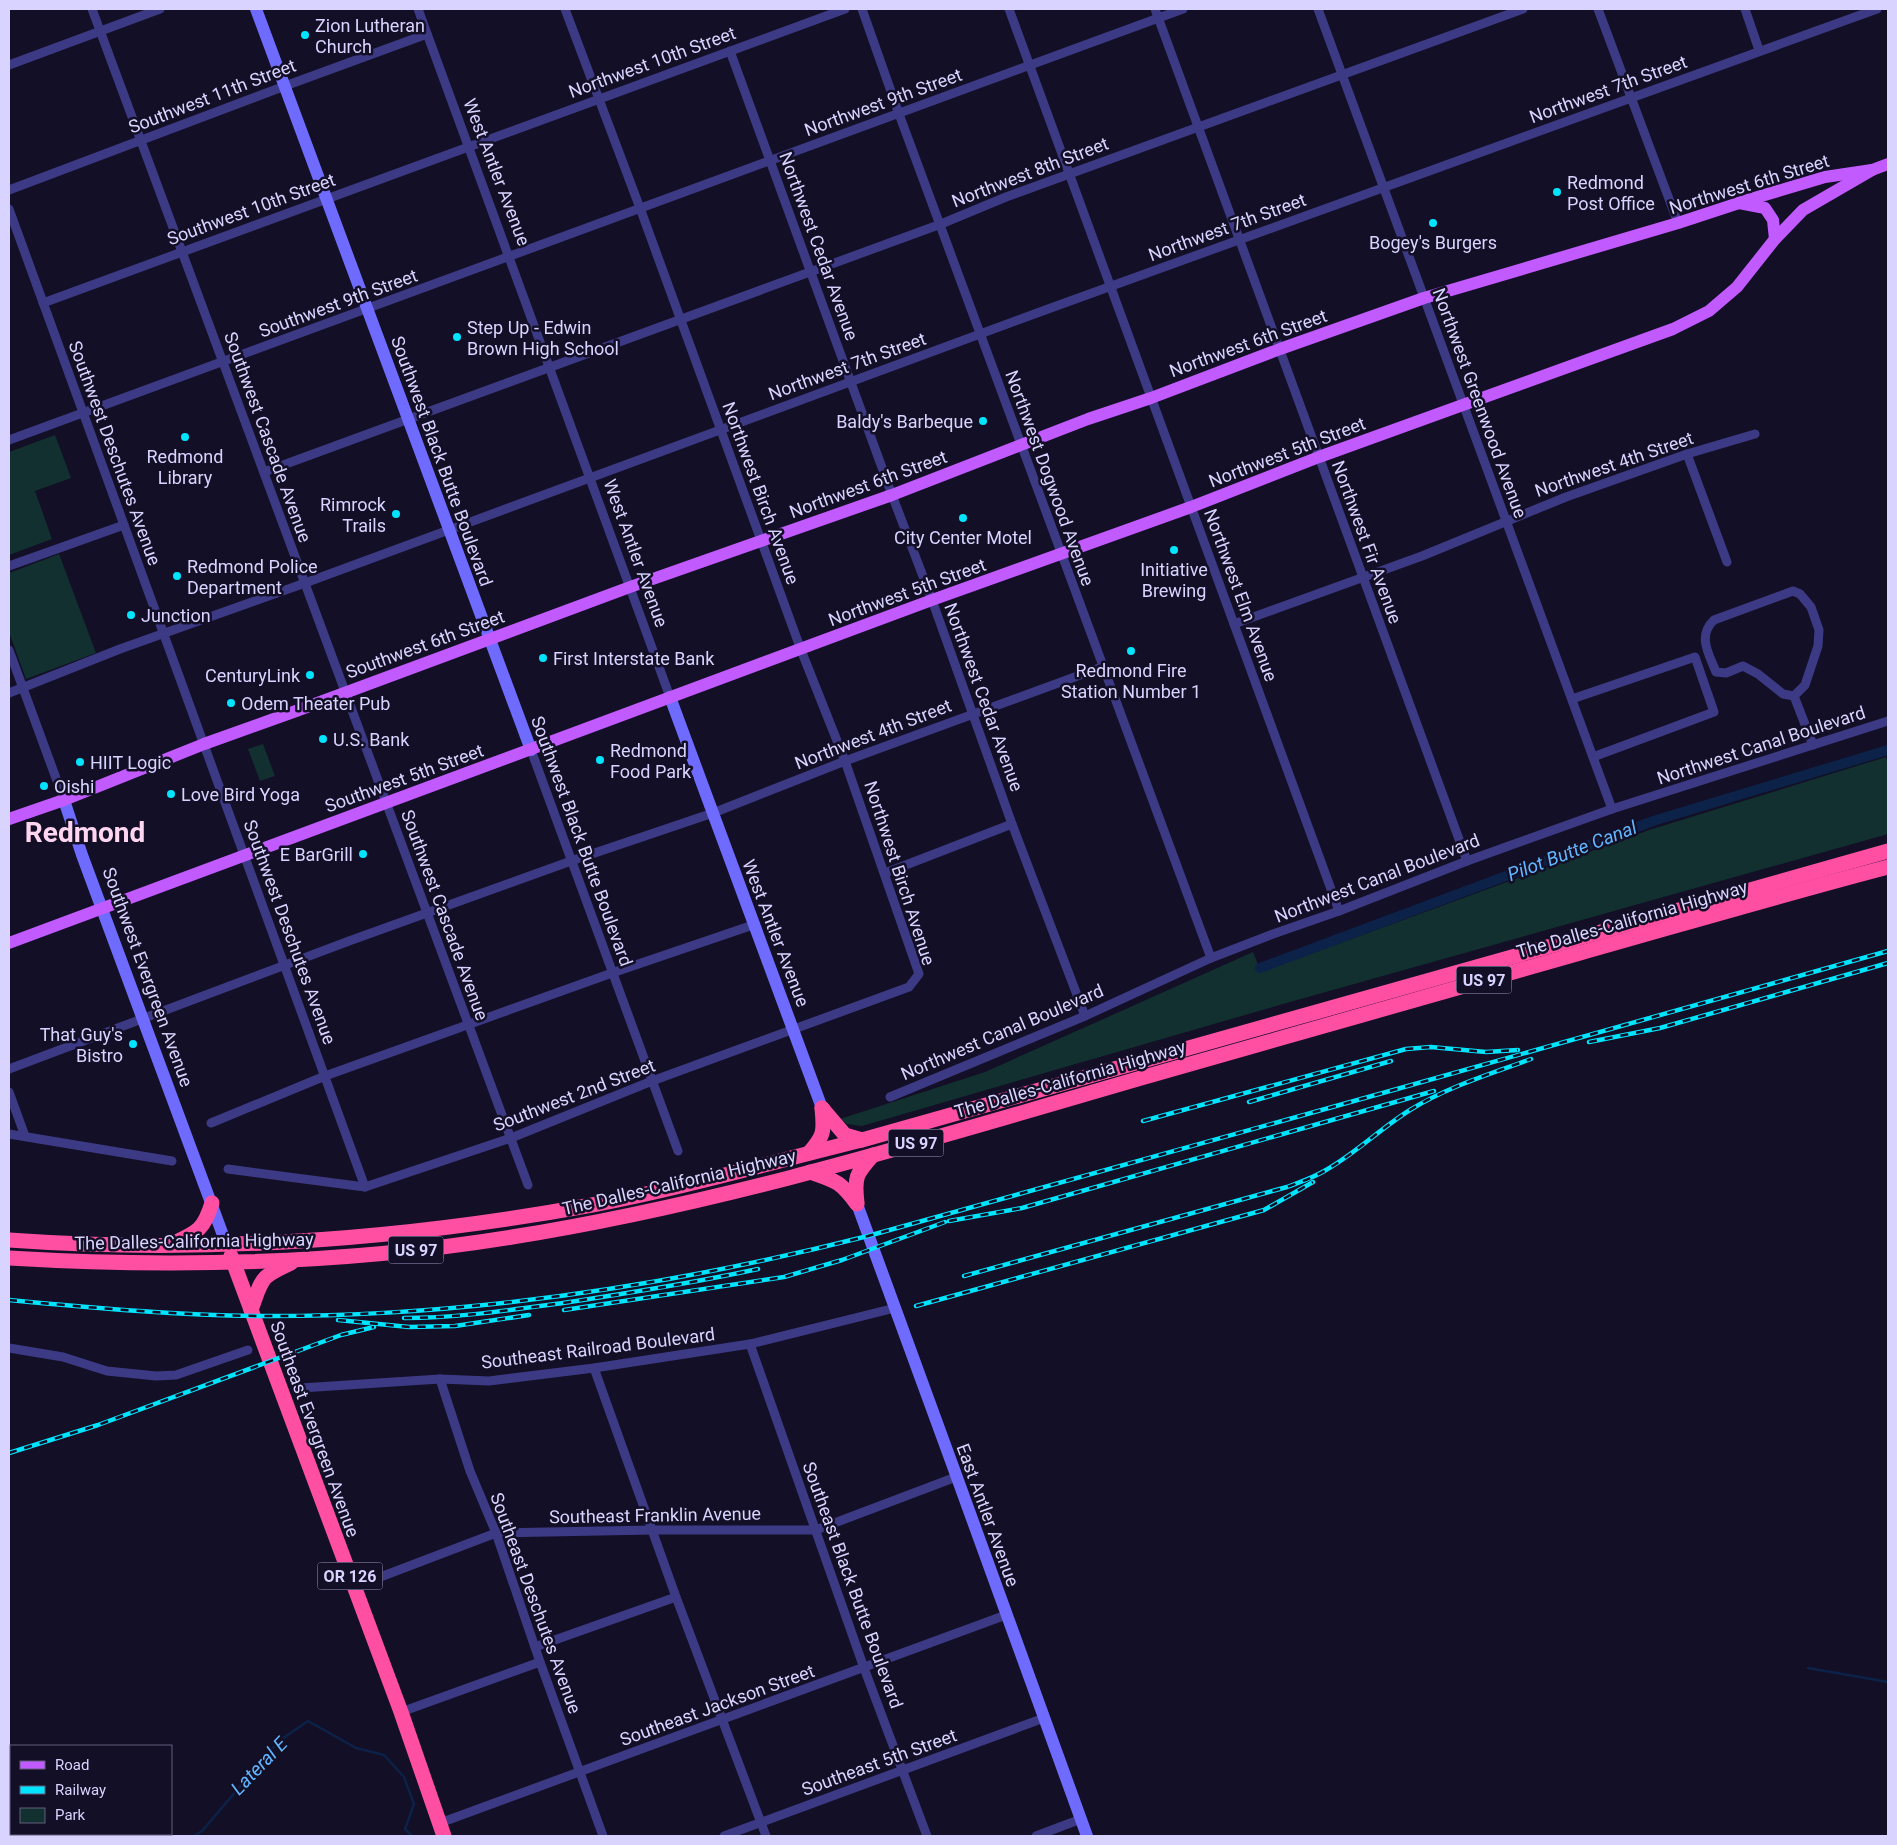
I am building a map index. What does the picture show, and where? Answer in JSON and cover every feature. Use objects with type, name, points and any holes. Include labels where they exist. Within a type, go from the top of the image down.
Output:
[{"type":"highway","name":"The Dalles-California Highway","points":[[9,1240],[169,1246],[228,1246],[364,1237],[508,1219],[641,1194],[862,1140],[1888,851]]},
{"type":"highway","name":"The Dalles-California Highway","points":[[9,1258],[74,1262],[234,1263],[297,1260],[430,1248],[520,1236],[646,1212],[873,1155],[1241,1049],[1884,870]]},
{"type":"highway","points":[[822,1108],[845,1135],[862,1140]]},
{"type":"highway","points":[[809,1153],[821,1139],[823,1132],[822,1108]]},
{"type":"highway","points":[[857,1204],[856,1177],[873,1155]]},
{"type":"highway","points":[[810,1172],[838,1182],[857,1204]]},
{"type":"highway","points":[[169,1246],[196,1233],[202,1228],[208,1218],[212,1203]]},
{"type":"highway","name":"Southwest Evergreen Avenue","points":[[228,1246],[252,1313]]},
{"type":"highway","points":[[252,1313],[262,1280],[267,1275],[297,1260]]},
{"type":"highway","name":"Southeast Evergreen Avenue","points":[[252,1313],[401,1712],[442,1830]]},
{"type":"main road","name":"Northwest 6th Street","points":[[630,587],[702,560],[762,542],[892,495],[1088,419],[1152,398],[1280,349],[1424,298],[1678,223],[1825,177],[1872,170],[1888,164]]},
{"type":"main road","name":"Northwest 5th Street","points":[[670,698],[932,600],[1191,507],[1319,457],[1673,329],[1709,311],[1737,287],[1775,239],[1803,210],[1872,170]]},
{"type":"main road","points":[[1738,203],[1765,208],[1773,220],[1775,239]]},
{"type":"main road","name":"Southwest 6th Street","points":[[9,819],[64,800],[204,744],[630,587]]},
{"type":"main road","name":"Southwest 5th Street","points":[[9,943],[670,698]]},
{"type":"street","name":"Southwest Cascade Avenue","points":[[92,9],[528,1185]]},
{"type":"street","points":[[9,65],[160,9]]},
{"type":"street","name":"Southwest Black Butte Boulevard","points":[[256,9],[678,1151]]},
{"type":"street","name":"West Antler Avenue","points":[[418,9],[470,146],[753,925],[822,1108]]},
{"type":"street","name":"Northwest Birch Avenue","points":[[565,9],[885,873],[919,974],[909,986]]},
{"type":"street","name":"Northwest 10th Street","points":[[470,146],[845,9]]},
{"type":"street","name":"Northwest Dogwood Avenue","points":[[862,9],[1021,446],[1211,958]]},
{"type":"street","name":"Northwest Elm Avenue","points":[[1009,9],[1339,911]]},
{"type":"street","name":"Northwest 9th Street","points":[[510,257],[1030,65],[1157,13],[1183,9]]},
{"type":"street","name":"Northwest Greenwood Avenue","points":[[1318,9],[1612,809]]},
{"type":"street","name":"Northwest 8th Street","points":[[264,472],[1523,9]]},
{"type":"street","points":[[1598,9],[1678,223]]},
{"type":"street","points":[[1745,9],[1759,50]]},
{"type":"street","name":"Northwest 7th Street","points":[[9,693],[164,634],[1111,286],[1759,50],[1877,9]]},
{"type":"street","name":"Northwest Fir Avenue","points":[[1157,13],[1466,861]]},
{"type":"street","name":"Southwest 11th Street","points":[[9,190],[427,34]]},
{"type":"street","name":"Northwest Cedar Avenue","points":[[730,51],[932,600],[1012,824],[1085,1016]]},
{"type":"street","name":"Southwest 10th Street","points":[[43,303],[470,146]]},
{"type":"street","name":"Southwest Deschutes Avenue","points":[[9,209],[365,1187]]},
{"type":"street","name":"Southwest 9th Street","points":[[9,440],[510,257]]},
{"type":"street","name":"Northwest 4th Street","points":[[1234,624],[1422,556],[1506,520],[1688,454],[1755,434]]},
{"type":"street","points":[[1688,454],[1727,562]]},
{"type":"street","points":[[9,566],[124,525]]},
{"type":"street","points":[[1793,591],[1800,594],[1811,607],[1819,630],[1818,646],[1805,685],[1794,696],[1783,694],[1758,674],[1743,666],[1726,673],[1716,672],[1704,639],[1706,627],[1714,620],[1793,591]]},
{"type":"street","name":"Southwest Evergreen Avenue","points":[[9,650],[228,1246]]},
{"type":"street","points":[[1572,699],[1695,657],[1714,712],[1593,757]]},
{"type":"street","name":"Northwest 4th Street","points":[[9,1069],[427,913],[571,861],[713,813],[845,761],[1102,666]]},
{"type":"street","points":[[1794,696],[1813,745]]},
{"type":"street","name":"Northwest Canal Boulevard","points":[[890,1097],[1085,1016],[1211,958],[1339,911],[1466,861],[1612,809],[1888,721]]},
{"type":"street","points":[[885,873],[1012,824]]},
{"type":"street","points":[[211,1124],[325,1076],[612,973],[753,925]]},
{"type":"street","name":"Southwest 2nd Street","points":[[365,1187],[510,1138],[652,1082],[909,986]]},
{"type":"street","points":[[9,1092],[25,1136]]},
{"type":"street","points":[[9,1134],[172,1161]]},
{"type":"street","points":[[228,1169],[365,1187]]},
{"type":"street","name":"East Antler Avenue","points":[[857,1204],[1087,1836]]},
{"type":"street","name":"Southeast Railroad Boulevard","points":[[301,1388],[440,1379],[489,1381],[594,1368],[750,1344],[895,1308]]},
{"type":"street","name":"Southeast Black Butte Boulevard","points":[[750,1344],[864,1668],[927,1836]]},
{"type":"street","points":[[9,1348],[63,1357],[108,1370],[156,1376],[176,1376],[248,1350]]},
{"type":"street","points":[[594,1368],[676,1597],[766,1836]]},
{"type":"street","name":"Southeast Deschutes Avenue","points":[[440,1379],[470,1471],[488,1519],[496,1533],[534,1647],[603,1836]]},
{"type":"street","name":"Southeast Franklin Avenue","points":[[354,1587],[496,1533],[653,1530],[816,1530],[956,1477]]},
{"type":"street","points":[[534,1647],[676,1597]]},
{"type":"street","name":"Southeast Jackson Street","points":[[442,1830],[581,1773],[1006,1615]]},
{"type":"street","points":[[401,1712],[540,1662]]},
{"type":"street","name":"Southeast 5th Street","points":[[724,1836],[1044,1718]]},
{"type":"street","points":[[1036,1836],[1081,1819]]},
{"type":"green space","points":[[55,435],[71,478],[35,491],[52,539],[9,555],[9,452]]},
{"type":"green space","points":[[59,554],[96,653],[26,679],[9,632],[9,573]]},
{"type":"green space","points":[[263,744],[275,776],[260,781],[248,749]]},
{"type":"green space","points":[[1886,757],[1888,763],[1888,834],[1283,1004],[862,1126],[847,1124],[840,1119],[985,1072],[1253,952],[1261,972],[1649,830]]},
{"type":"waterway","name":"Pilot Butte Canal","points":[[1260,968],[1653,821],[1888,750]]},
{"type":"waterway","name":"Lateral E","points":[[1808,1668],[1888,1682]]},
{"type":"waterway","name":"Lateral E","points":[[194,1836],[202,1831],[279,1741],[308,1721],[356,1748],[384,1755],[404,1777],[414,1804],[405,1829],[412,1836]]},
{"type":"railway","points":[[9,1300],[106,1309],[205,1315],[345,1315],[496,1304],[647,1283],[795,1254],[868,1236],[1888,951]]},
{"type":"railway","points":[[1589,1042],[1660,1028],[1888,963]]},
{"type":"railway","points":[[1143,1121],[1406,1049],[1431,1047],[1486,1052],[1518,1050]]},
{"type":"railway","points":[[964,1276],[1302,1182],[1337,1163],[1399,1117],[1424,1102],[1439,1094],[1531,1059]]},
{"type":"railway","points":[[1249,1102],[1391,1061]]},
{"type":"railway","points":[[949,1221],[1022,1208],[1434,1091]]},
{"type":"railway","points":[[916,1306],[1264,1210],[1313,1182]]},
{"type":"railway","points":[[564,1310],[784,1277],[842,1260],[945,1222]]},
{"type":"railway","points":[[404,1318],[464,1315],[563,1303],[637,1292],[758,1269]]},
{"type":"railway","points":[[338,1320],[409,1327],[455,1326],[529,1315]]},
{"type":"railway","points":[[9,1453],[98,1425],[341,1335],[374,1327]]},
{"type":"place","name":"Zion Lutheran Church","points":[[305,35]]},
{"type":"place","name":"Redmond Post Office","points":[[1557,192]]},
{"type":"place","name":"Bogey's Burgers","points":[[1433,223]]},
{"type":"place","name":"Step Up - Edwin Brown High School","points":[[457,337]]},
{"type":"place","name":"Baldy's Barbeque","points":[[983,421]]},
{"type":"place","name":"Redmond Library","points":[[185,437]]},
{"type":"place","name":"Rimrock Trails","points":[[396,514]]},
{"type":"place","name":"City Center Motel","points":[[963,518]]},
{"type":"place","name":"Initiative Brewing","points":[[1174,550]]},
{"type":"place","name":"Redmond Police Department","points":[[177,576]]},
{"type":"place","name":"Junction","points":[[131,615]]},
{"type":"place","name":"Redmond Fire Station Number 1","points":[[1131,651]]},
{"type":"place","name":"First Interstate Bank","points":[[543,658]]},
{"type":"place","name":"CenturyLink","points":[[310,675]]},
{"type":"place","name":"Odem Theater Pub","points":[[231,703]]},
{"type":"place","name":"U.S. Bank","points":[[323,739]]},
{"type":"place","name":"Redmond Food Park","points":[[600,760]]},
{"type":"place","name":"HIIT Logic","points":[[80,762]]},
{"type":"place","name":"Oishi","points":[[44,786]]},
{"type":"place","name":"Love Bird Yoga","points":[[171,794]]},
{"type":"place","name":"E BarGrill","points":[[363,854]]},
{"type":"place","name":"That Guy's Bistro","points":[[133,1044]]},
{"type":"district","name":"Redmond","points":[[85,832]]}]
